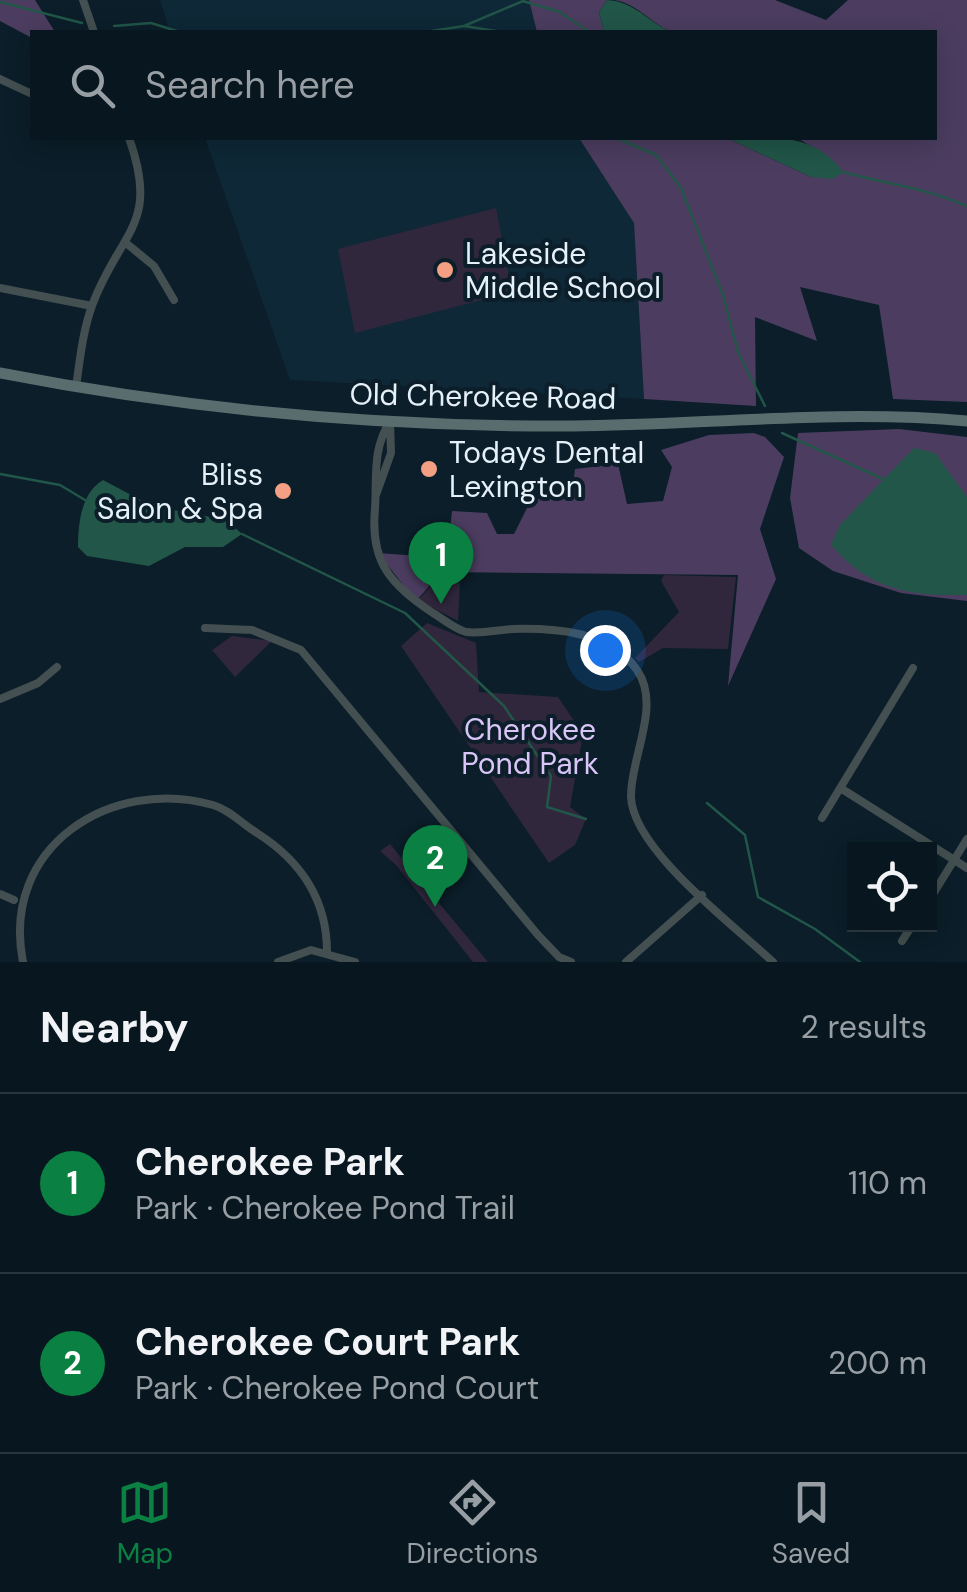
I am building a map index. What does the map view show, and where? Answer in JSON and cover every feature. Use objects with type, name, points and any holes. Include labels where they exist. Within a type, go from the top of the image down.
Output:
[{"type":"street","points":[[83,0],[93,30]]},
{"type":"street","points":[[0,79],[30,93]]},
{"type":"street","points":[[76,386],[92,306],[138,218],[142,193],[129,140]]},
{"type":"street","points":[[126,243],[154,266],[174,300]]},
{"type":"street","points":[[0,288],[92,306]]},
{"type":"street","name":"Old Cherokee Road","points":[[0,373],[191,406],[390,421],[576,426],[843,416],[967,421]]},
{"type":"street","points":[[390,421],[377,441],[372,540],[393,584],[466,632],[519,629],[586,634],[619,649],[640,673],[646,711],[631,798],[636,815],[661,856],[773,962]]},
{"type":"street","points":[[376,495],[392,453],[390,421]]},
{"type":"street","points":[[206,628],[252,630],[301,650],[538,935],[559,957],[571,962]]},
{"type":"street","points":[[0,699],[38,683],[57,667]]},
{"type":"street","points":[[822,818],[913,668]]},
{"type":"street","points":[[842,788],[967,868]]},
{"type":"street","points":[[23,962],[16,940],[14,900],[36,860],[70,825],[127,801],[176,797],[229,811],[287,854],[323,908],[327,952]]},
{"type":"street","points":[[937,888],[967,839]]},
{"type":"street","points":[[0,894],[14,900]]},
{"type":"street","points":[[626,962],[702,895]]},
{"type":"street","points":[[902,941],[908,932]]},
{"type":"street","points":[[278,962],[311,950],[355,962]]},
{"type":"shaded area","points":[[0,0],[35,0],[54,30],[30,30],[30,37],[0,21]]},
{"type":"shaded area","points":[[160,0],[529,0],[536,30],[169,30]]},
{"type":"shaded area","points":[[529,0],[607,0],[599,12],[604,30],[536,30]]},
{"type":"shaded area","points":[[607,0],[617,1],[666,30],[604,30],[599,12]]},
{"type":"shaded area","points":[[614,0],[775,0],[826,20],[848,0],[967,0],[967,402],[893,399],[879,305],[800,287],[817,341],[755,317],[756,406],[644,399],[634,223],[580,140],[731,140],[811,177],[823,153],[800,140],[937,140],[937,30],[668,30]]},
{"type":"shaded area","name":"Lakeside Middle School","points":[[206,140],[580,140],[634,222],[644,399],[290,380]]},
{"type":"shaded area","points":[[731,140],[805,143],[831,159],[843,172],[833,179],[811,177]]},
{"type":"shaded area","points":[[899,429],[967,437],[967,601],[901,593],[833,571],[799,548],[790,498],[798,433]]},
{"type":"shaded area","points":[[754,433],[765,437],[784,457],[760,529],[776,579],[728,686],[738,575],[442,572],[416,601],[378,553],[447,558],[452,511],[487,513],[497,534],[514,534],[531,500],[545,490],[572,493],[575,469],[618,464],[627,504],[663,501],[672,467],[661,450],[709,435]]},
{"type":"shaded area","points":[[914,448],[935,453],[967,497],[967,595],[893,588],[861,572],[831,545],[840,525]]},
{"type":"shaded area","points":[[103,480],[152,506],[227,520],[242,534],[223,547],[185,547],[149,566],[87,556],[78,547],[80,519],[85,501]]},
{"type":"green space","points":[[496,208],[512,292],[355,333],[338,249]]},
{"type":"green space","points":[[664,575],[736,577],[728,649],[663,648],[639,662],[635,658],[679,612],[661,581]]},
{"type":"green space","points":[[460,583],[458,621],[418,600],[431,586]]},
{"type":"green space","name":"Cherokee Pond Park","points":[[427,623],[476,643],[479,692],[558,697],[583,734],[570,807],[586,819],[575,845],[549,863],[401,646]]},
{"type":"green space","points":[[232,636],[272,641],[235,677],[212,650]]},
{"type":"green space","points":[[390,844],[488,962],[473,962],[396,865],[380,851]]},
{"type":"waterway","points":[[464,26],[523,1],[560,12],[586,30]]},
{"type":"waterway","points":[[0,2],[82,23]]},
{"type":"waterway","points":[[114,26],[151,23],[174,30]]},
{"type":"waterway","points":[[438,30],[464,26],[489,30]]},
{"type":"waterway","points":[[622,140],[656,155],[681,188],[723,295],[738,352],[765,406]]},
{"type":"waterway","points":[[843,172],[921,190],[967,206]]},
{"type":"waterway","points":[[782,433],[883,479]]},
{"type":"waterway","points":[[0,474],[60,485],[85,500]]},
{"type":"waterway","points":[[242,534],[405,613],[504,706],[551,776],[547,807],[586,819]]},
{"type":"waterway","points":[[707,803],[745,835],[758,897],[815,929],[860,962]]},
{"type":"place","name":"Lakeside Middle School","points":[[445,270]]},
{"type":"place","name":"Todays Dental Lexington","points":[[429,469]]},
{"type":"place","name":"Bliss Salon & Spa","points":[[283,491]]},
{"type":"place","name":"Cherokee Park","points":[[441,604]]},
{"type":"place","name":"Cherokee Court Park","points":[[435,907]]}]
